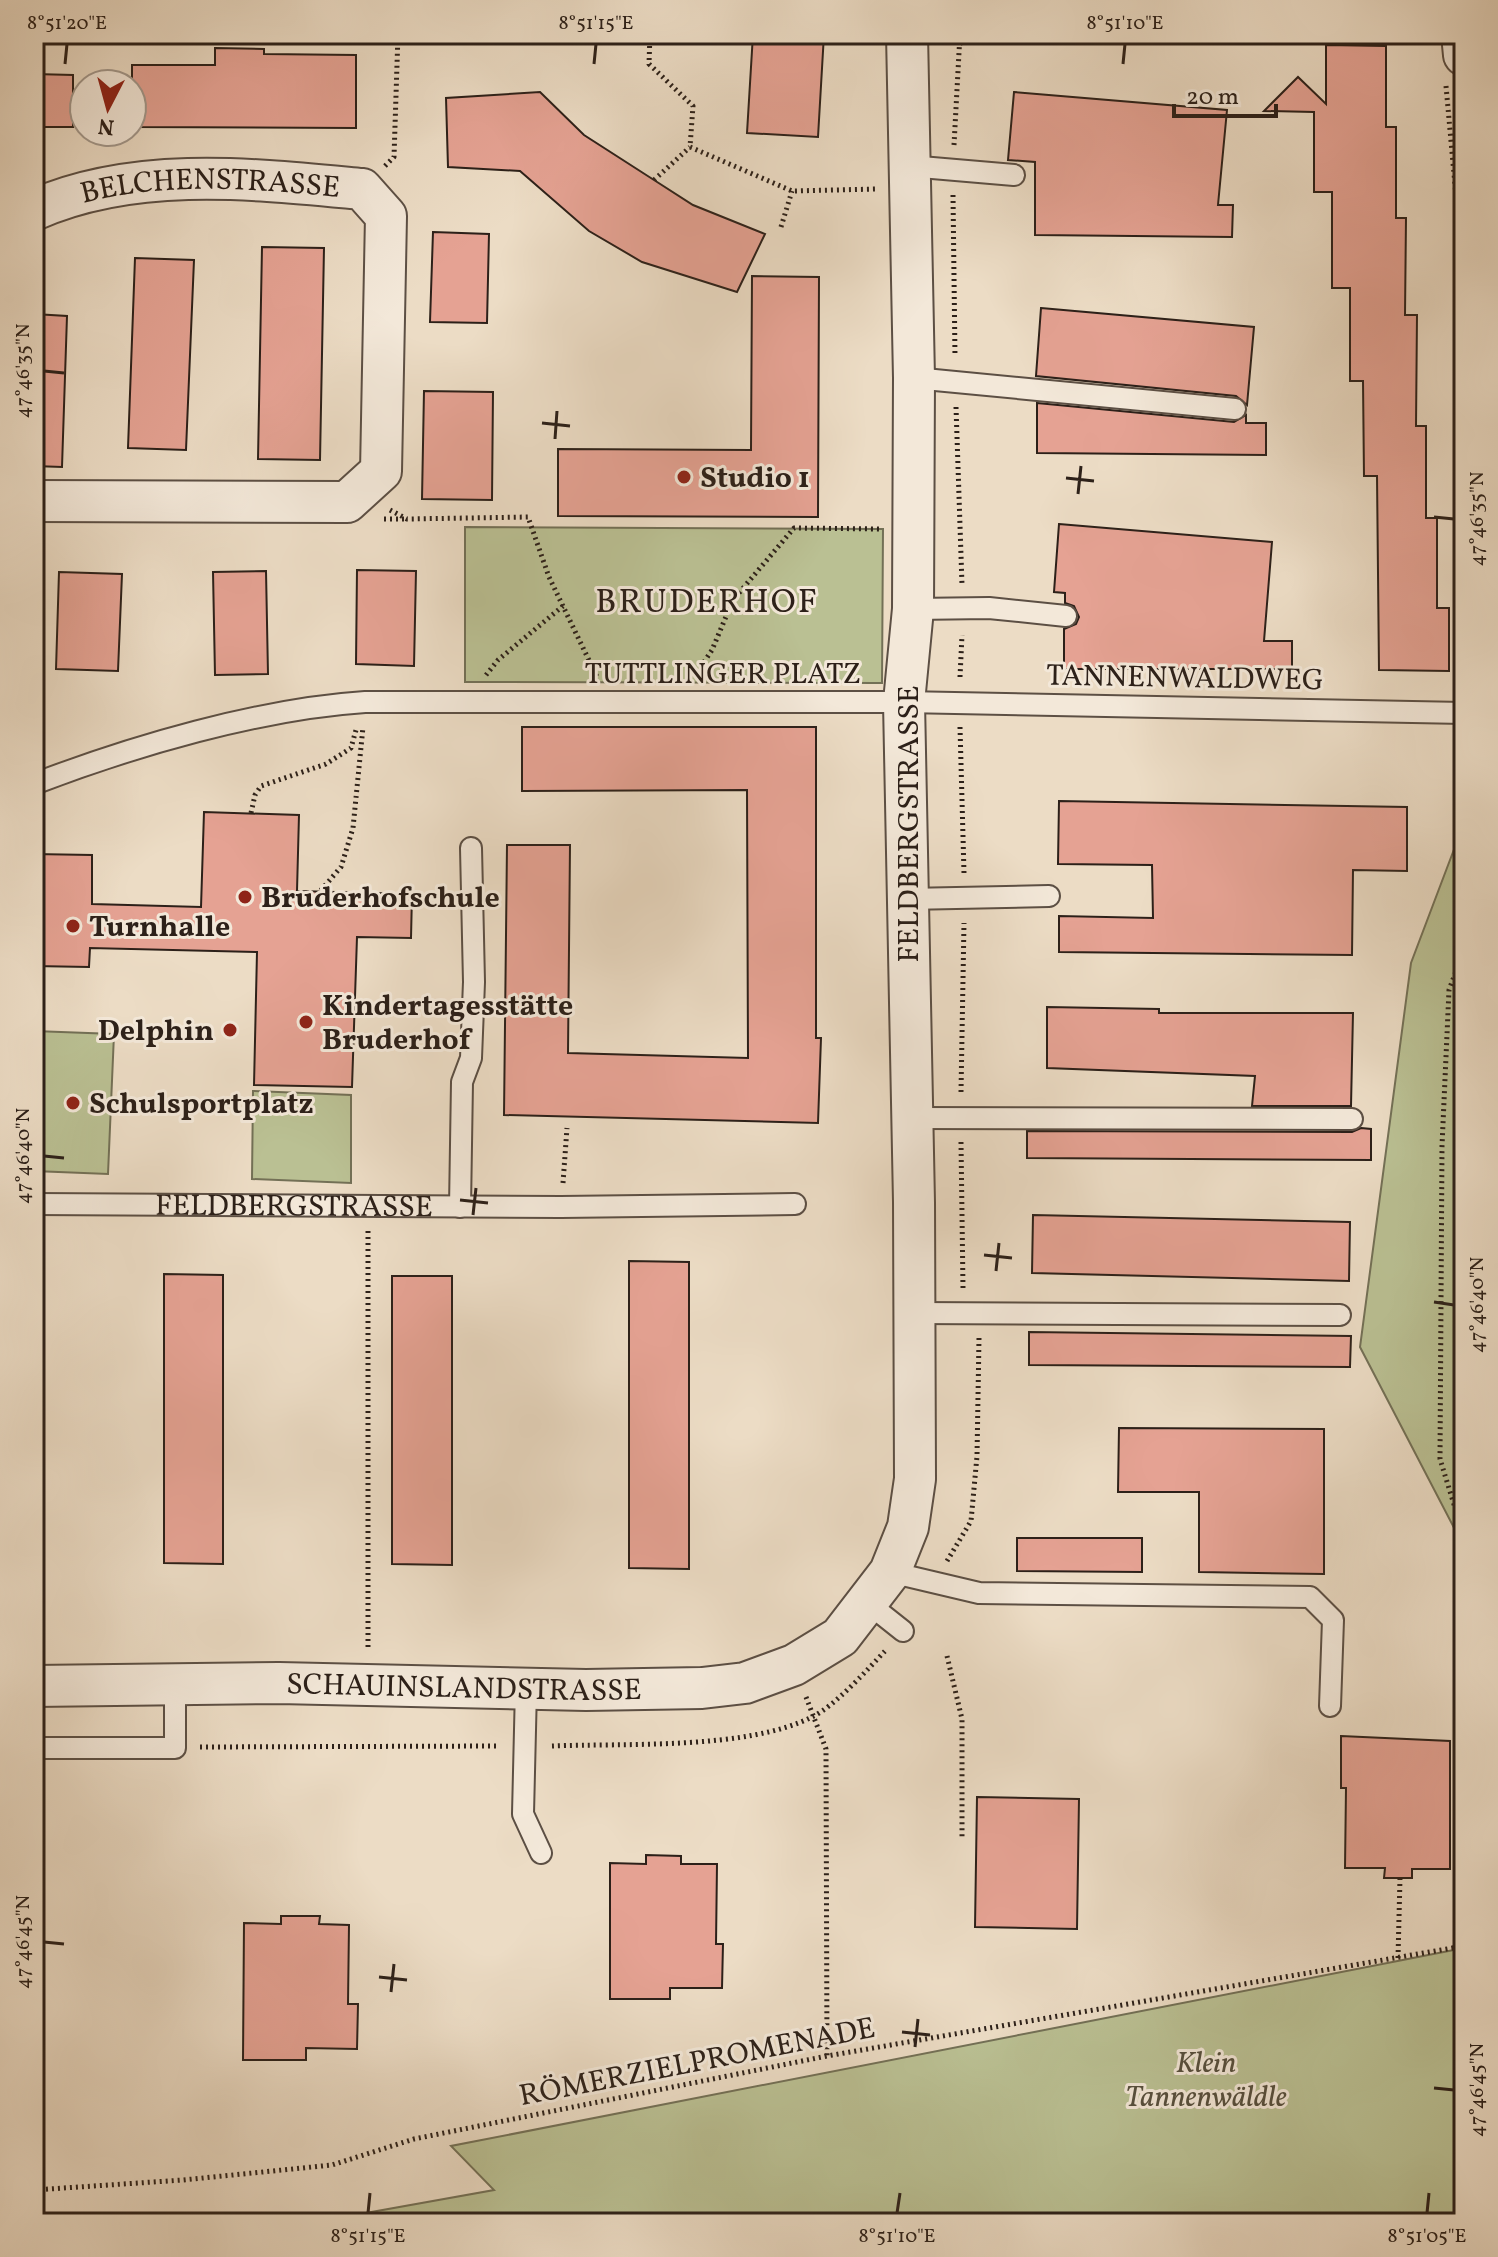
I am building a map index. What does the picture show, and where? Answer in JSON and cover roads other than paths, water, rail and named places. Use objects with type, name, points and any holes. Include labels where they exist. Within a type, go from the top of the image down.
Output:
[{"type":"street","name":"FELDBERGSTRASSE","points":[[880,1588],[908,1527],[915,1479],[913,1118],[904,702],[913,609],[914,378],[907,34]]},
{"type":"street","points":[[1455,68],[1462,34]]},
{"type":"street","name":"BELCHENSTRASSE","points":[[34,210],[55,200],[148,180],[286,182],[362,189],[386,216],[381,471],[347,502],[34,501]]},
{"type":"street","name":"SCHAUINSLANDSTRASSE","points":[[34,1686],[175,1684],[702,1688],[745,1683],[794,1665],[840,1637],[880,1588]]},
{"type":"lane","points":[[910,177],[1014,175]]},
{"type":"lane","points":[[914,378],[1235,409]]},
{"type":"lane","points":[[913,609],[989,608],[1066,616]]},
{"type":"lane","name":"TUTTLINGER PLATZ","points":[[34,784],[177,737],[332,704],[904,702]]},
{"type":"lane","name":"TANNENWALDWEG","points":[[904,702],[1464,713]]},
{"type":"lane","points":[[460,1207],[462,1082],[471,1058],[474,982],[471,848]]},
{"type":"lane","points":[[907,899],[1049,896]]},
{"type":"lane","points":[[913,1118],[1352,1119]]},
{"type":"lane","name":"FELDBERGSTRASSE","points":[[34,1204],[460,1207],[795,1204]]},
{"type":"lane","points":[[914,1313],[1340,1315]]},
{"type":"lane","points":[[880,1588],[903,1631]]},
{"type":"lane","points":[[880,1588],[979,1593],[1310,1597],[1333,1620],[1330,1706]]},
{"type":"lane","points":[[34,1748],[175,1748],[175,1684]]},
{"type":"lane","points":[[526,1688],[523,1814],[541,1853]]},
{"type":"place","name":"Studio 1","points":[[684,477]]},
{"type":"place","name":"Bruderhofschule","points":[[245,897]]},
{"type":"place","name":"Turnhalle","points":[[73,926]]},
{"type":"place","name":"Kindertagesstätte Bruderhof","points":[[306,1022]]},
{"type":"place","name":"Delphin","points":[[230,1030]]},
{"type":"place","name":"Schulsportplatz","points":[[73,1103]]},
{"type":"district","name":"BRUDERHOF","points":[[707,600]]},
{"type":"park label","name":"Klein Tannenwäldle","points":[[1206,2079]]}]
